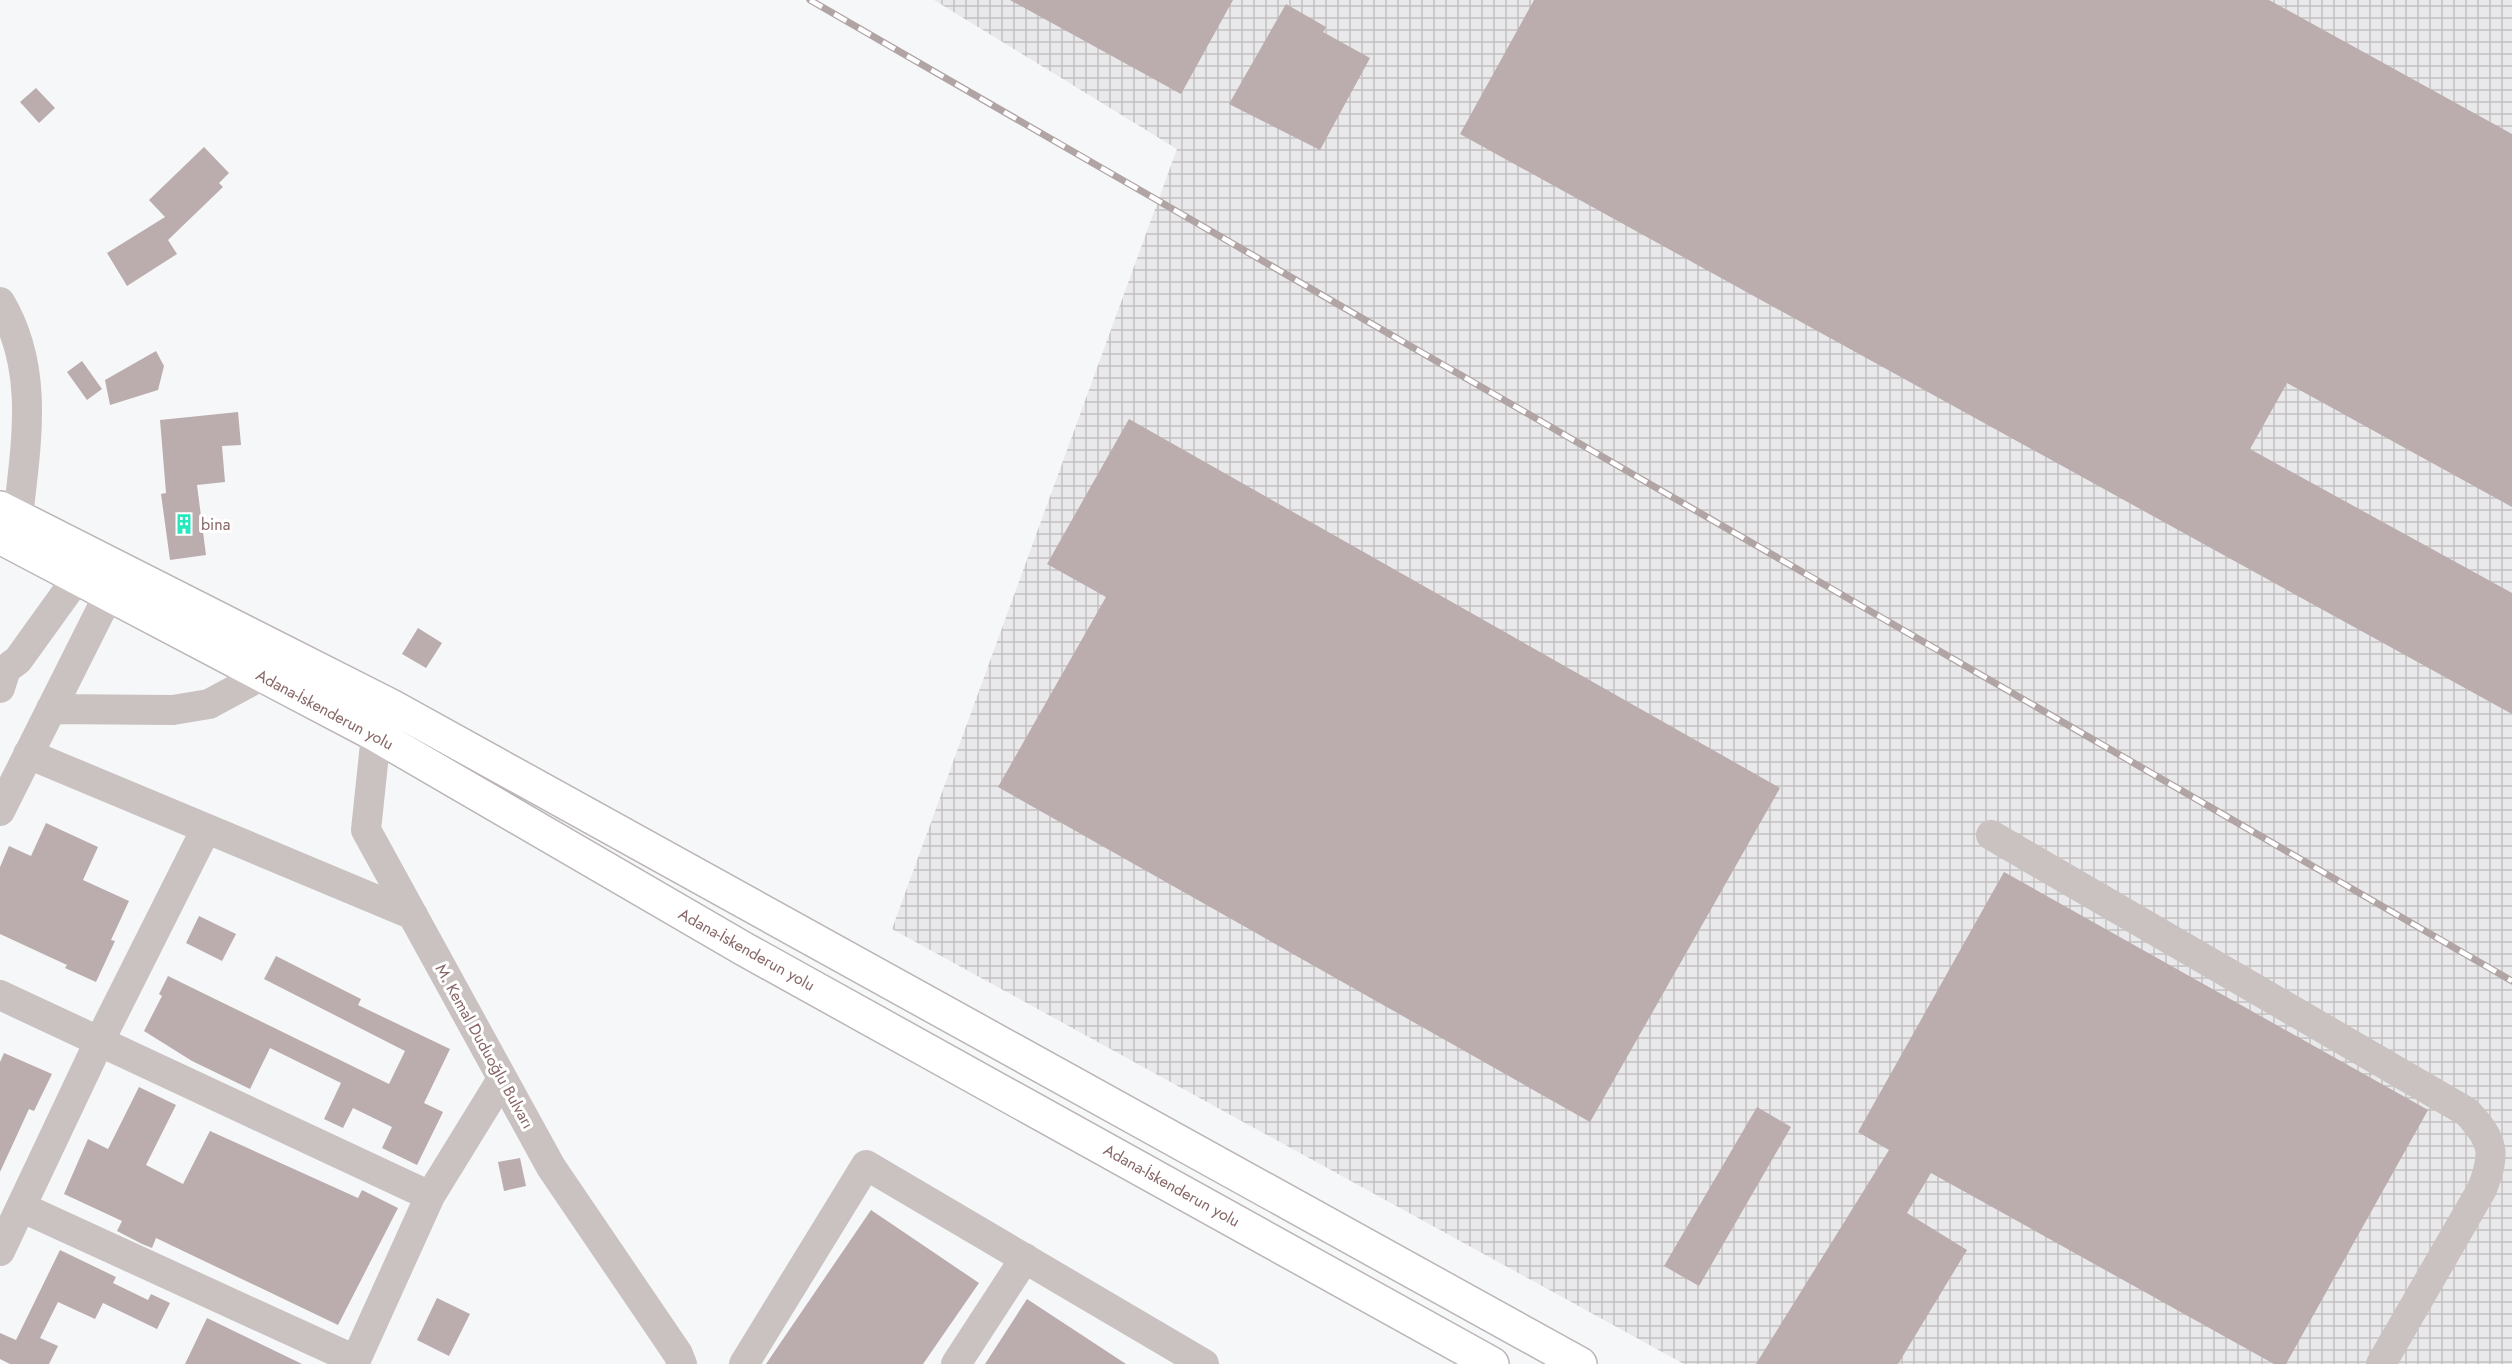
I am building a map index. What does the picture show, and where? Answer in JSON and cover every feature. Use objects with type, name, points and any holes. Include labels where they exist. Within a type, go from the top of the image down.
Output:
[{"type":"highway","name":"Adana-İskenderun yolu","points":[[6,520],[78,578],[376,735],[744,949],[1492,1364]]},
{"type":"highway","points":[[6,520],[391,706],[767,912],[1580,1364]]},
{"type":"street","points":[[0,302],[21,348],[29,414],[6,520]]},
{"type":"street","points":[[2,673],[18,660],[78,578]]},
{"type":"street","points":[[0,810],[109,594]]},
{"type":"street","points":[[51,709],[173,710],[209,704],[262,675]]},
{"type":"street","name":"M. Kemal Duduoğlu Bulvarı","points":[[391,706],[376,735],[366,830],[551,1167],[678,1354],[682,1364]]},
{"type":"street","points":[[28,754],[412,915]]},
{"type":"street","points":[[0,1251],[99,1042],[206,829]]},
{"type":"street","points":[[1990,835],[2467,1112],[2485,1131],[2491,1146],[2491,1165],[2482,1189],[2381,1364]]},
{"type":"street","points":[[0,995],[430,1196]]},
{"type":"street","points":[[21,1208],[355,1362],[430,1196],[502,1078]]},
{"type":"street","points":[[744,1364],[866,1165],[1025,1258],[1171,1356],[1204,1364]]},
{"type":"street","points":[[956,1364],[1025,1258]]},
{"type":"shaded area","points":[[934,0],[2512,0],[2512,1364],[1684,1364],[892,929],[1177,149]]},
{"type":"building","points":[[1010,0],[1233,0],[1181,94]]},
{"type":"building","points":[[1534,0],[2269,0],[2512,134],[2512,507],[2287,383],[2250,449],[2512,593],[2512,714],[1460,134]]},
{"type":"building","points":[[1286,4],[1326,27],[1323,32],[1370,58],[1320,150],[1229,104]]},
{"type":"building","points":[[36,88],[55,108],[39,123],[20,102]]},
{"type":"building","points":[[204,147],[229,173],[219,183],[223,187],[168,240],[177,254],[127,286],[107,253],[165,217],[149,200]]},
{"type":"building","points":[[156,351],[164,366],[158,390],[110,405],[105,380]]},
{"type":"building","points":[[82,361],[102,389],[87,400],[67,372]]},
{"type":"building","points":[[238,412],[241,445],[222,446],[225,482],[197,485],[206,555],[170,560],[161,494],[166,493],[160,420]]},
{"type":"building","points":[[1129,419],[1780,788],[1590,1122],[998,787],[1106,597],[1047,564]]},
{"type":"building","points":[[418,628],[442,643],[426,668],[402,654]]},
{"type":"building","points":[[46,823],[98,847],[83,880],[129,901],[111,940],[115,941],[96,982],[65,968],[67,965],[0,934],[0,867],[9,846],[31,856]]},
{"type":"building","points":[[2004,872],[2428,1110],[2286,1364],[2274,1364],[1931,1173],[1907,1213],[1967,1250],[1898,1364],[1756,1364],[1889,1150],[1858,1132]]},
{"type":"building","points":[[199,916],[236,934],[222,961],[186,943]]},
{"type":"building","points":[[276,956],[361,999],[358,1005],[450,1049],[424,1103],[443,1112],[417,1165],[382,1148],[392,1127],[353,1108],[343,1128],[324,1119],[341,1083],[270,1048],[250,1089],[192,1061],[144,1031],[162,996],[159,994],[168,976],[389,1084],[405,1051],[264,979]]},
{"type":"building","points":[[4,1053],[52,1074],[34,1111],[29,1109],[0,1172],[0,1062]]},
{"type":"building","points":[[139,1087],[176,1105],[146,1165],[183,1184],[210,1131],[358,1198],[362,1190],[398,1208],[338,1325],[156,1238],[152,1248],[142,1244],[117,1231],[122,1221],[64,1194],[88,1139],[108,1149]]},
{"type":"building","points":[[1757,1107],[1791,1127],[1699,1286],[1664,1266]]},
{"type":"building","points":[[520,1158],[526,1186],[504,1191],[498,1162]]},
{"type":"building","points":[[871,1210],[979,1283],[923,1364],[766,1364]]},
{"type":"building","points":[[60,1250],[116,1277],[113,1283],[148,1300],[151,1294],[170,1303],[157,1329],[103,1303],[95,1319],[58,1302],[40,1338],[58,1346],[49,1364],[10,1364],[0,1359],[0,1333],[16,1340]]},
{"type":"building","points":[[437,1298],[470,1314],[449,1356],[417,1340]]},
{"type":"building","points":[[1027,1299],[1126,1364],[985,1364]]},
{"type":"building","points":[[207,1318],[302,1364],[185,1364]]},
{"type":"railway","points":[[810,0],[2512,981]]},
{"type":"place","name":"bina","points":[[184,524]]}]
